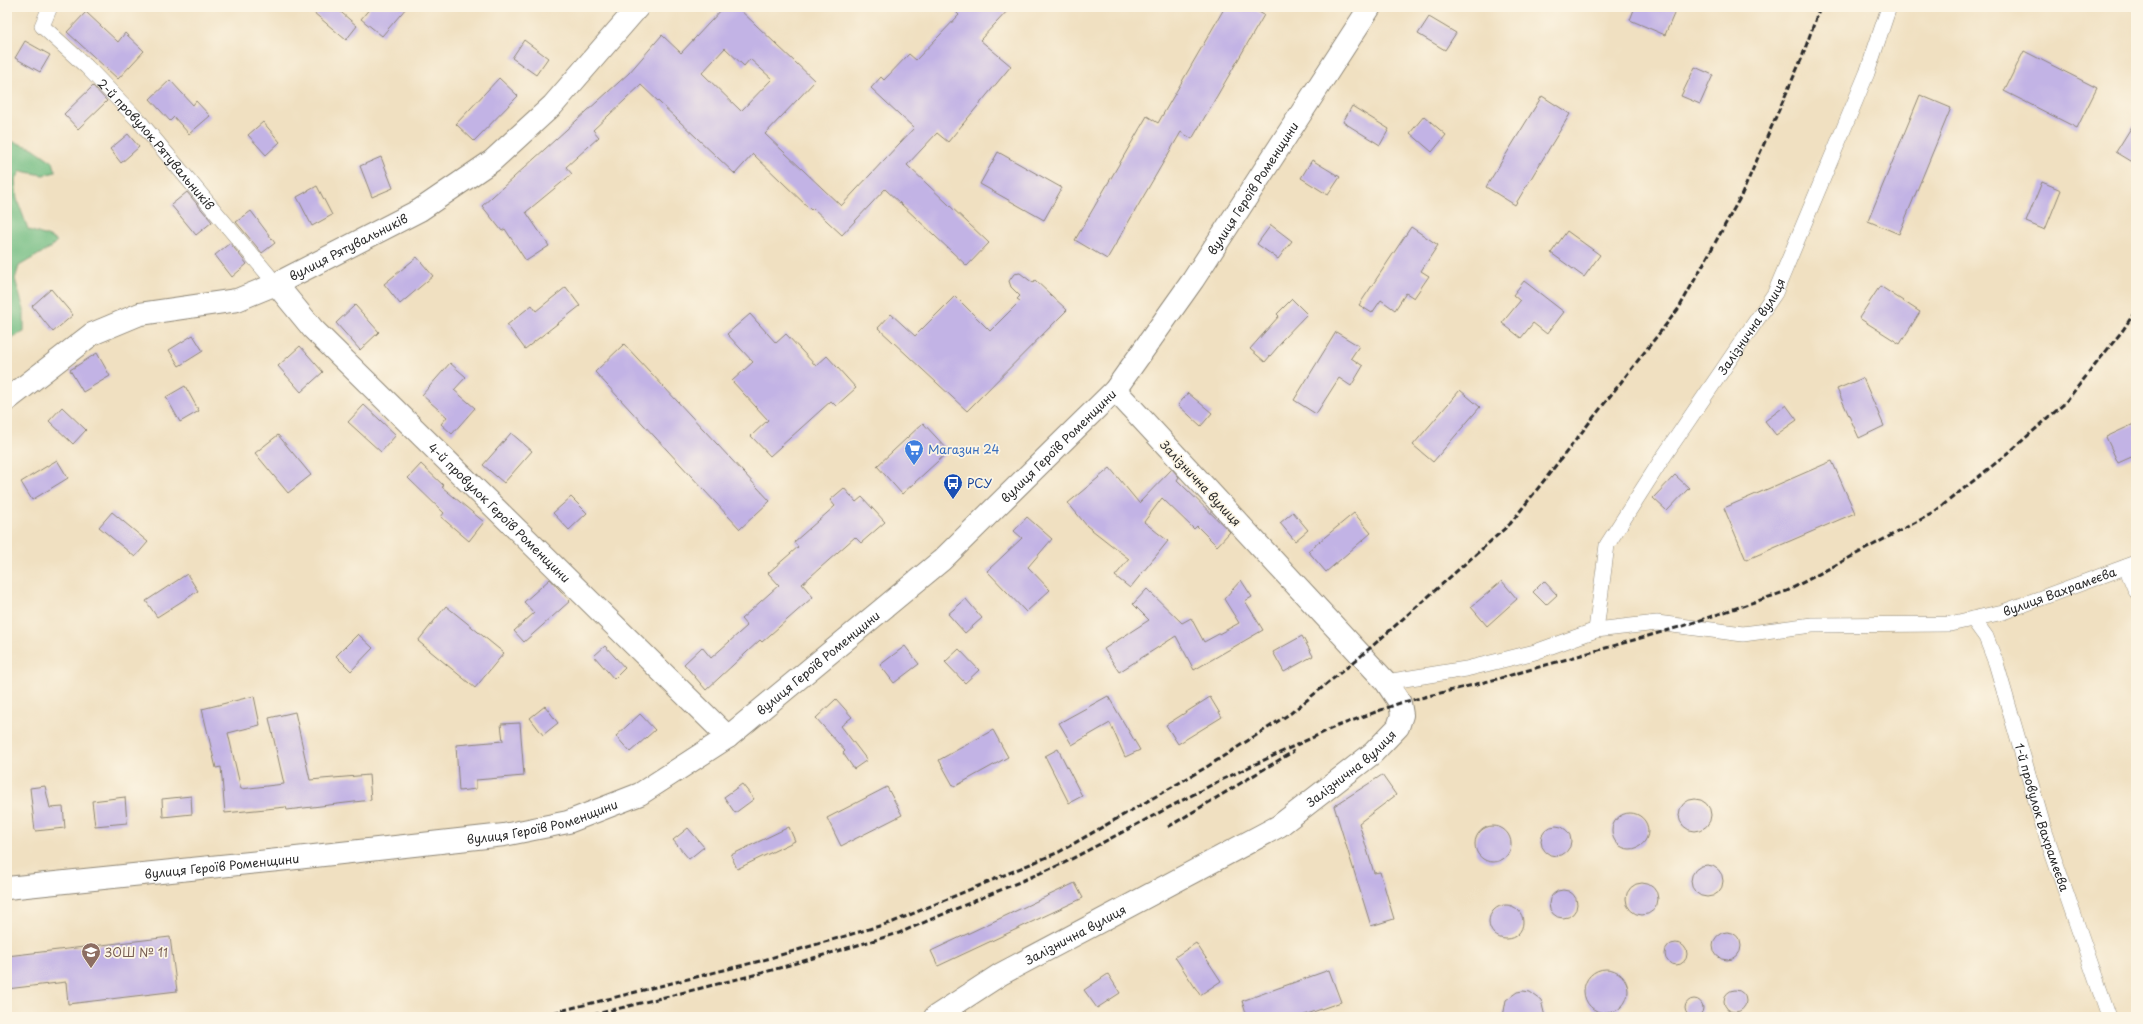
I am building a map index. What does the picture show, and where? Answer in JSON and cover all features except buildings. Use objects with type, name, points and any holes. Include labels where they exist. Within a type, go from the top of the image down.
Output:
[{"type":"street","name":"2-й провулок Рятувальників","points":[[50,7],[42,26],[87,67],[140,122],[276,284]]},
{"type":"street","name":"вулиця Рятувальників","points":[[7,400],[92,334],[140,314],[237,300],[276,284],[420,210],[492,161],[554,105],[638,7]]},
{"type":"street","name":"вулиця Героїв Роменщини","points":[[7,888],[286,860],[504,835],[568,822],[640,794],[728,736],[942,560],[1115,390],[1194,280],[1370,7]]},
{"type":"street","name":"Залізнична вулиця","points":[[1596,630],[1607,545],[1662,459],[1775,293],[1867,73],[1889,7]]},
{"type":"street","name":"4-й провулок Героїв Роменщини","points":[[276,284],[313,329],[728,736]]},
{"type":"street","name":"Залізнична вулиця","points":[[936,1017],[1001,974],[1279,826],[1373,753],[1398,726],[1402,715],[1400,703],[1386,682],[1115,390]]},
{"type":"street","name":"вулиця Вахрамеєва","points":[[1386,682],[1466,669],[1535,652],[1596,630],[1657,623],[1743,634],[1812,625],[1950,624],[2003,612],[2131,565]]},
{"type":"street","points":[[2131,565],[2136,591]]},
{"type":"street","name":"1-й провулок Вахрамеєва","points":[[1978,618],[1996,663],[2044,829],[2109,1017]]},
{"type":"green space","points":[[7,140],[33,148],[53,162],[56,172],[43,175],[21,171],[15,180],[17,199],[28,229],[57,241],[50,248],[19,266],[15,279],[24,310],[24,332],[13,337],[7,346]]},
{"type":"railway","points":[[536,1017],[760,961],[893,922],[1059,852],[1205,768],[1291,713],[1361,656],[1510,524],[1679,308],[1741,196],[1801,60],[1820,7]]},
{"type":"railway","points":[[584,1017],[762,973],[899,933],[1064,863],[1217,782],[1335,727],[1400,703],[1497,679],[1683,626],[1787,591],[1933,513],[2006,455],[2064,404],[2123,330],[2136,310]]},
{"type":"railway","points":[[1168,827],[1294,751]]},
{"type":"place","name":"Магазин 24","points":[[914,466]]},
{"type":"place","name":"РСУ","points":[[953,500]]},
{"type":"place","name":"ЗОШ № 11","points":[[91,969]]}]
